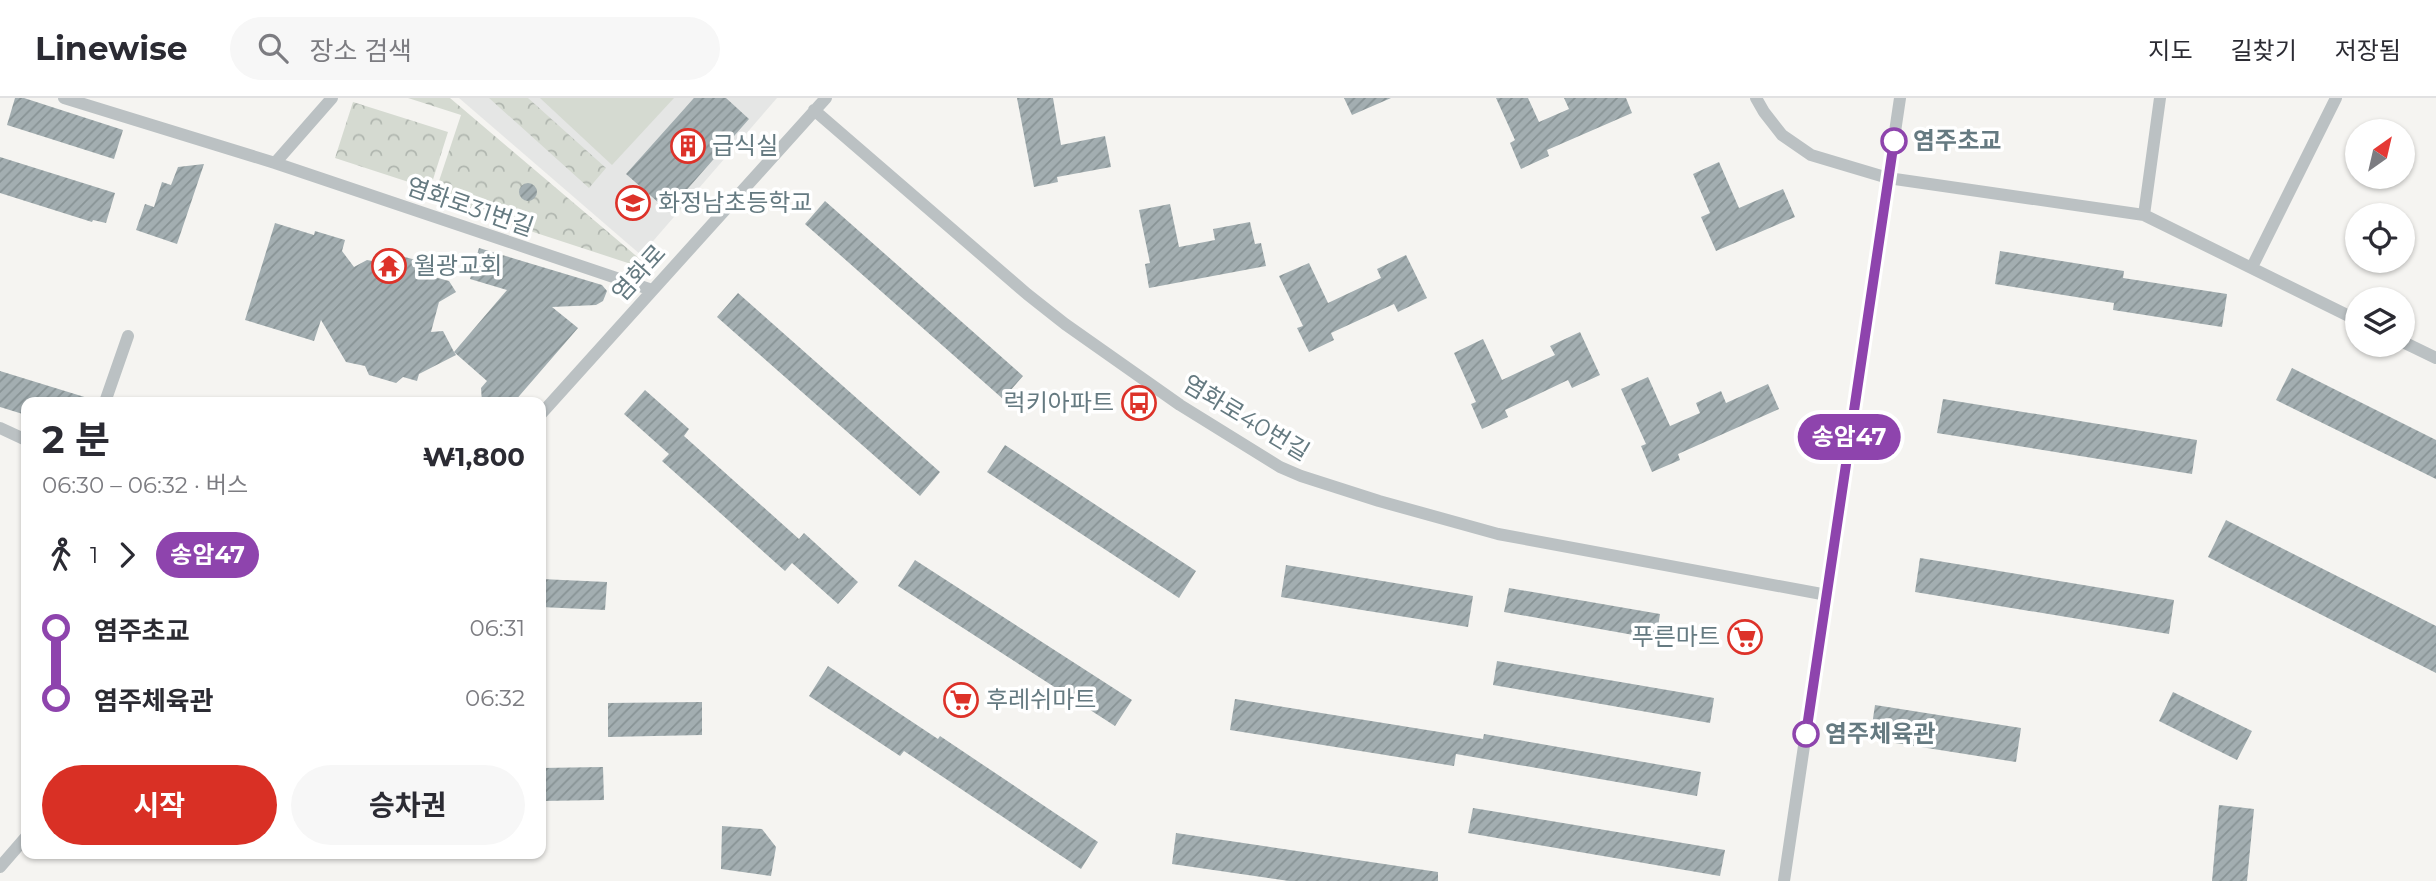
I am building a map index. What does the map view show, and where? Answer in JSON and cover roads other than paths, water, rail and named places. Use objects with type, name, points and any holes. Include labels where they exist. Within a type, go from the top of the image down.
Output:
[{"type":"street","name":"염화로31번길","points":[[64,98],[275,163],[652,290]]},
{"type":"street","points":[[275,163],[332,98]]},
{"type":"street","name":"염화로","points":[[546,408],[826,98]]},
{"type":"street","points":[[1756,98],[1782,135],[1811,155],[1888,178],[2144,215],[2345,314]]},
{"type":"street","points":[[1784,881],[1900,98]]},
{"type":"street","points":[[2144,215],[2160,98]]},
{"type":"street","points":[[2252,267],[2336,98]]},
{"type":"street","name":"염화로40번길","points":[[814,110],[1065,324],[1192,412],[1280,467],[1379,501],[1498,534],[1827,596]]},
{"type":"street","points":[[107,397],[128,337]]},
{"type":"street","points":[[2415,348],[2436,358]]},
{"type":"street","points":[[0,428],[21,438]]},
{"type":"street","points":[[0,867],[21,843]]},
{"type":"place","name":"염주초교","points":[[1894,141]]},
{"type":"place","name":"급식실","points":[[688,146]]},
{"type":"place","name":"화정남초등학교","points":[[633,203]]},
{"type":"place","name":"월광교회","points":[[389,266]]},
{"type":"place","name":"럭키아파트","points":[[1139,403]]},
{"type":"place","name":"푸른마트","points":[[1745,637]]},
{"type":"place","name":"후레쉬마트","points":[[961,700]]},
{"type":"place","name":"염주체육관","points":[[1806,734]]}]
